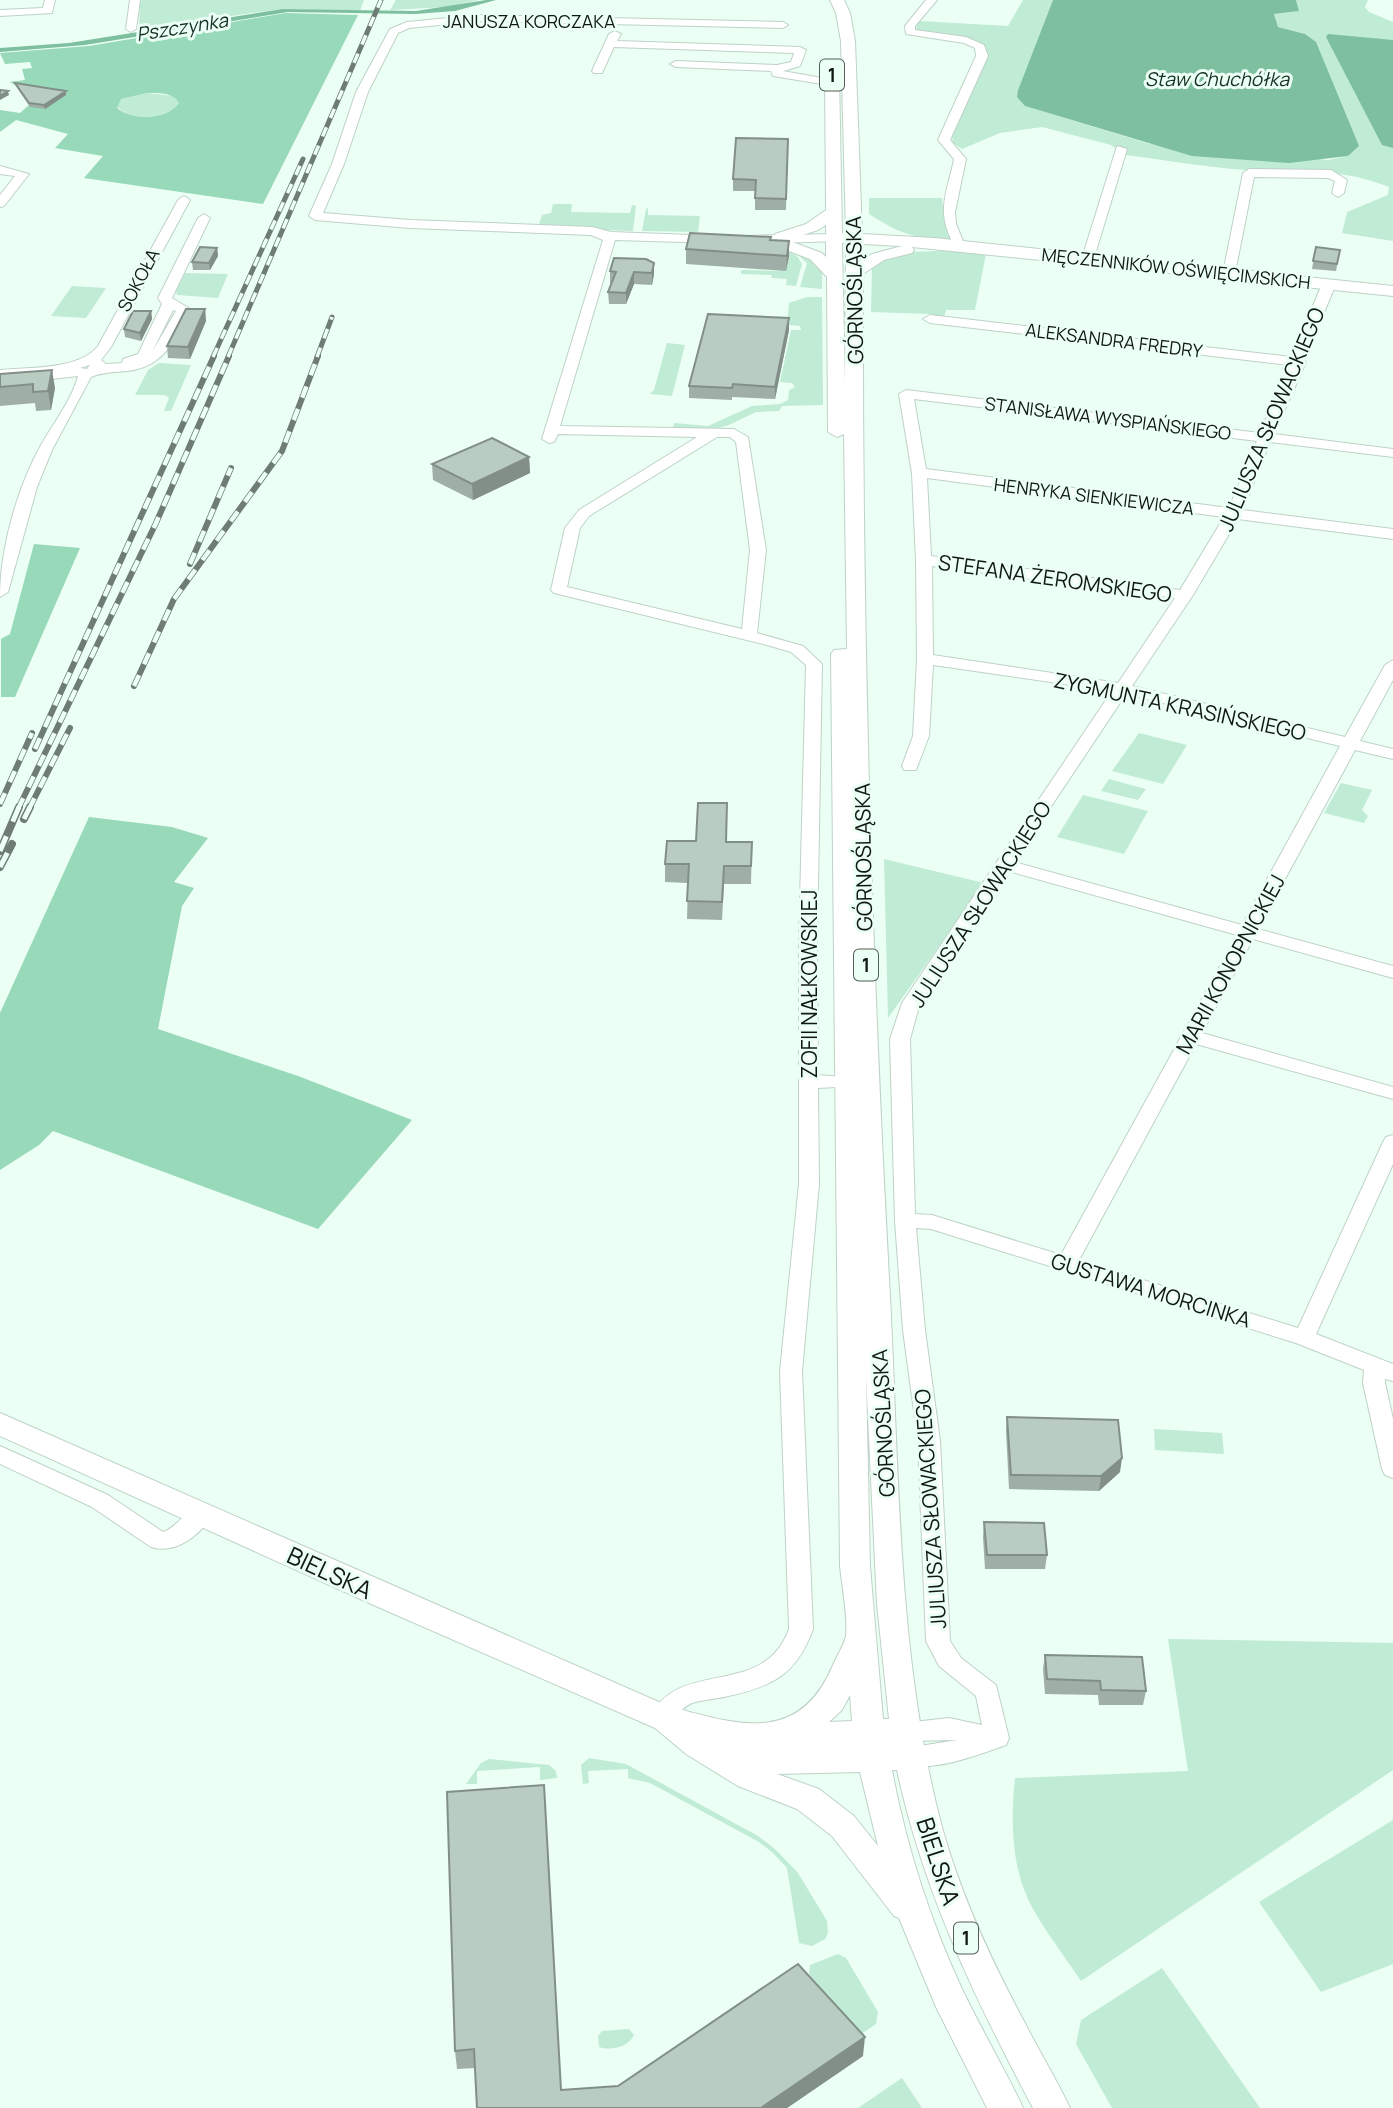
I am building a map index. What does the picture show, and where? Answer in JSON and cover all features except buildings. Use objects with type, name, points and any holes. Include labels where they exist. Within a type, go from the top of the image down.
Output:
[{"type":"main road","name":"GÓRNOŚLĄSKA","points":[[838,0],[848,40],[854,213],[853,475],[872,1232],[893,1620],[907,1743]]},
{"type":"main road","name":"GÓRNOŚLĄSKA","points":[[832,54],[855,1566],[859,1640],[871,1746]]},
{"type":"main road","points":[[784,241],[834,212]]},
{"type":"main road","points":[[854,213],[873,229],[907,245]]},
{"type":"main road","points":[[784,241],[816,256],[835,276]]},
{"type":"main road","name":"MĘCZENNIKÓW OŚWIĘCIMSKICH","points":[[835,243],[959,246],[1393,291]]},
{"type":"main road","points":[[855,272],[878,257],[907,245]]},
{"type":"main road","name":"BIELSKA","points":[[0,1424],[380,1595],[420,1610],[662,1717],[728,1735],[871,1746],[907,1743],[926,1828],[955,1911],[977,1962],[1052,2108]]},
{"type":"main road","points":[[766,1738],[811,1717],[833,1701],[859,1640]]},
{"type":"main road","name":"BIELSKA","points":[[662,1717],[697,1745],[721,1759],[808,1762],[871,1746]]},
{"type":"main road","name":"BIELSKA","points":[[871,1746],[882,1804],[915,1917],[948,1996],[1004,2108]]},
{"type":"main road","points":[[721,1759],[749,1777],[808,1799],[843,1826],[915,1917]]},
{"type":"street","points":[[0,13],[48,11],[50,0]]},
{"type":"street","points":[[131,29],[135,0]]},
{"type":"street","points":[[932,0],[910,26],[911,32],[923,37],[970,40],[980,47],[982,56],[944,140],[960,159],[949,206],[949,225],[959,246]]},
{"type":"street","name":"JANUSZA KORCZAKA","points":[[315,216],[338,164],[362,92],[394,31],[407,24],[480,18],[783,25]]},
{"type":"street","points":[[598,71],[622,21]]},
{"type":"street","points":[[611,44],[800,50],[796,64],[777,68],[676,64]]},
{"type":"street","points":[[670,76],[683,46]]},
{"type":"street","points":[[777,68],[777,74],[822,81]]},
{"type":"street","points":[[1088,258],[1121,149]]},
{"type":"street","points":[[0,170],[23,174],[0,203]]},
{"type":"street","points":[[1229,273],[1249,173],[1326,173],[1340,178],[1338,193]]},
{"type":"street","name":"SOKOŁA","points":[[0,592],[30,487],[45,450],[83,383],[87,367],[104,347],[184,200]]},
{"type":"street","name":"MĘCZENNIKÓW OŚWIĘCIMSKICH","points":[[315,216],[410,224],[592,231],[605,236],[835,243]]},
{"type":"street","points":[[0,374],[87,367],[140,367],[160,355],[183,310],[167,301],[204,218]]},
{"type":"street","points":[[605,236],[550,435],[715,432],[734,433],[743,440],[758,550],[748,635]]},
{"type":"street","name":"JULIUSZA SŁOWACKIEGO","points":[[907,1743],[953,1752],[996,1738],[987,1692],[950,1664],[943,1656],[938,1641],[929,1441],[914,1330],[905,1221],[900,1038],[911,1003],[1120,688],[1185,595],[1234,513],[1329,284]]},
{"type":"street","name":"ALEKSANDRA FREDRY","points":[[930,319],[1298,362]]},
{"type":"street","points":[[0,381],[87,367]]},
{"type":"street","name":"STANISŁAWA WYSPIAŃSKIEGO","points":[[919,473],[906,394],[1393,453]]},
{"type":"street","name":"ZOFII NAŁKOWSKIEJ","points":[[662,1717],[673,1703],[685,1695],[774,1672],[788,1660],[797,1647],[801,1629],[791,1371],[809,1184],[808,885],[814,664],[797,649],[559,590],[573,528],[584,513],[715,432]]},
{"type":"street","points":[[910,766],[920,736],[925,659],[925,560],[919,473]]},
{"type":"street","name":"HENRYKA SIENKIEWICZA","points":[[919,473],[1393,534]]},
{"type":"street","name":"STEFANA ŻEROMSKIEGO","points":[[925,560],[1185,595]]},
{"type":"street","name":"ZYGMUNTA KRASIŃSKIEGO","points":[[925,659],[1120,688],[1393,754]]},
{"type":"street","name":"MARII KONOPNICKIEJ","points":[[1066,1264],[1248,934],[1348,743],[1393,665]]},
{"type":"street","points":[[1005,865],[1393,972]]},
{"type":"street","points":[[1190,1036],[1393,1093]]},
{"type":"street","points":[[808,1081],[848,1082]]},
{"type":"street","points":[[1304,1338],[1386,1178],[1393,1142]]},
{"type":"street","name":"GUSTAWA MORCINKA","points":[[905,1221],[932,1222],[1304,1338],[1384,1370]]},
{"type":"street","points":[[1384,1370],[1374,1383],[1393,1469]]},
{"type":"street","points":[[0,1454],[100,1501],[159,1541],[170,1541],[181,1535],[202,1513]]},
{"type":"shaded area","points":[[364,0],[360,11],[281,9],[139,29],[140,1]]},
{"type":"shaded area","points":[[396,0],[479,0],[446,7],[390,10]]},
{"type":"shaded area","points":[[1023,0],[1053,0],[1018,90],[1025,106],[1150,144],[1328,160],[1348,156],[1359,146],[1305,34],[1278,27],[1274,14],[1299,11],[1296,0],[1368,0],[1365,7],[1369,12],[1393,22],[1393,241],[1342,233],[1347,212],[1388,195],[1389,187],[1352,176],[1230,169],[1126,155],[1111,145],[1042,127],[1000,133],[962,149],[953,143],[952,137],[988,57],[984,48],[968,38],[915,31],[919,21],[1008,26]]},
{"type":"shaded area","points":[[286,13],[358,15],[263,204],[84,178],[103,156],[55,148],[68,134],[16,120],[0,132],[0,110],[20,113],[29,105],[18,87],[10,82],[25,80],[22,69],[32,68],[30,62],[5,64],[0,53],[89,46]],"holes":[[[147,93],[169,95],[179,103],[166,113],[149,117],[131,115],[117,108],[121,99]]]},
{"type":"shaded area","points":[[147,93],[173,96],[179,103],[166,112],[149,117],[131,115],[117,107],[121,99]]},
{"type":"shaded area","points":[[869,198],[942,198],[944,217],[953,241],[918,236],[891,227],[869,214]]},
{"type":"shaded area","points":[[553,204],[572,204],[571,212],[630,213],[632,205],[636,206],[633,231],[538,228],[542,215],[551,213]]},
{"type":"shaded area","points":[[648,208],[648,215],[700,216],[698,232],[642,231]]},
{"type":"shaded area","points":[[784,249],[797,256],[802,264],[796,286],[786,285],[787,279],[771,278],[772,275],[741,274],[741,270],[786,271],[789,257]]},
{"type":"shaded area","points":[[967,250],[986,254],[975,310],[946,310],[944,318],[931,314],[871,312],[872,265],[910,252]]},
{"type":"shaded area","points":[[793,251],[808,255],[822,272],[822,289],[800,287],[807,263]]},
{"type":"shaded area","points":[[185,273],[228,274],[218,298],[177,295],[176,291]]},
{"type":"shaded area","points":[[72,286],[106,288],[86,318],[51,316]]},
{"type":"shaded area","points":[[807,297],[822,297],[823,405],[782,406],[779,411],[756,412],[729,425],[710,430],[677,430],[673,427],[674,423],[708,426],[752,406],[780,404],[788,400],[789,390],[795,387],[792,383],[780,382],[791,330],[801,330],[800,326],[787,325],[789,303]]},
{"type":"shaded area","points":[[667,343],[685,345],[672,396],[650,394],[654,390]]},
{"type":"shaded area","points":[[159,363],[191,365],[171,411],[164,411],[169,398],[165,395],[135,395],[148,370]]},
{"type":"shaded area","points":[[34,544],[80,548],[15,697],[1,697],[1,639],[10,634]]},
{"type":"shaded area","points":[[1139,733],[1187,745],[1163,784],[1112,771]]},
{"type":"shaded area","points":[[1109,779],[1146,789],[1138,800],[1101,791]]},
{"type":"shaded area","points":[[1341,783],[1372,790],[1362,810],[1368,816],[1364,823],[1324,813]]},
{"type":"shaded area","points":[[1083,795],[1148,811],[1124,854],[1057,837]]},
{"type":"shaded area","points":[[89,817],[172,827],[208,838],[174,882],[194,888],[182,906],[158,1029],[298,1076],[412,1120],[318,1229],[53,1131],[39,1145],[0,1170],[0,1013]]},
{"type":"shaded area","points":[[884,859],[984,883],[888,1018]]},
{"type":"shaded area","points":[[1154,1429],[1222,1433],[1224,1454],[1155,1450]]},
{"type":"shaded area","points":[[1168,1639],[1393,1643],[1393,1770],[1081,1981],[1036,1914],[1020,1879],[1013,1836],[1015,1778],[1188,1771]]},
{"type":"shaded area","points":[[589,1758],[626,1764],[758,1836],[798,1873],[827,1921],[828,1933],[825,1939],[812,1946],[799,1943],[787,1868],[759,1842],[650,1783],[628,1778],[628,1769],[588,1771],[589,1783],[583,1784],[581,1765]]},
{"type":"shaded area","points":[[489,1759],[549,1765],[556,1771],[557,1778],[540,1780],[540,1767],[477,1771],[477,1784],[466,1784],[481,1763]]},
{"type":"shaded area","points":[[1393,1820],[1393,1964],[1321,1992],[1259,1902]]},
{"type":"shaded area","points":[[838,1954],[846,1958],[878,2012],[876,2024],[860,2035],[829,2009],[830,1998],[809,1974],[810,1965]]},
{"type":"shaded area","points":[[1162,1968],[1260,2108],[1112,2108],[1076,2044],[1081,2020]]},
{"type":"shaded area","points":[[629,2029],[634,2035],[624,2045],[614,2048],[599,2047],[598,2036],[602,2031]]},
{"type":"shaded area","points":[[902,2078],[922,2108],[858,2108]]},
{"type":"water","name":"Pszczynka","points":[[496,0],[455,11],[415,14],[288,12],[85,45],[0,52],[0,48],[69,43],[282,9],[416,11]]},
{"type":"water","name":"Staw Chuchółka","points":[[1053,0],[1296,0],[1299,11],[1274,14],[1278,27],[1305,34],[1316,42],[1359,146],[1348,156],[1289,163],[1192,156],[1025,106],[1017,97],[1018,90]]},
{"type":"water","points":[[1328,34],[1393,40],[1393,148],[1382,145],[1326,37]]},
{"type":"railway","points":[[228,357],[381,0]]},
{"type":"railway","points":[[213,357],[303,159]]},
{"type":"railway","points":[[317,357],[332,317]]},
{"type":"railway","points":[[35,749],[214,356]]},
{"type":"railway","points":[[18,809],[156,523],[229,356]]},
{"type":"railway","points":[[134,686],[174,599],[282,451],[318,356]]},
{"type":"railway","points":[[190,564],[231,468]]},
{"type":"railway","points":[[29,809],[70,728]]},
{"type":"railway","points":[[0,804],[32,733]]},
{"type":"railway","points":[[0,851],[19,807]]},
{"type":"railway","points":[[24,819],[29,809]]},
{"type":"railway","points":[[0,867],[12,844]]}]
